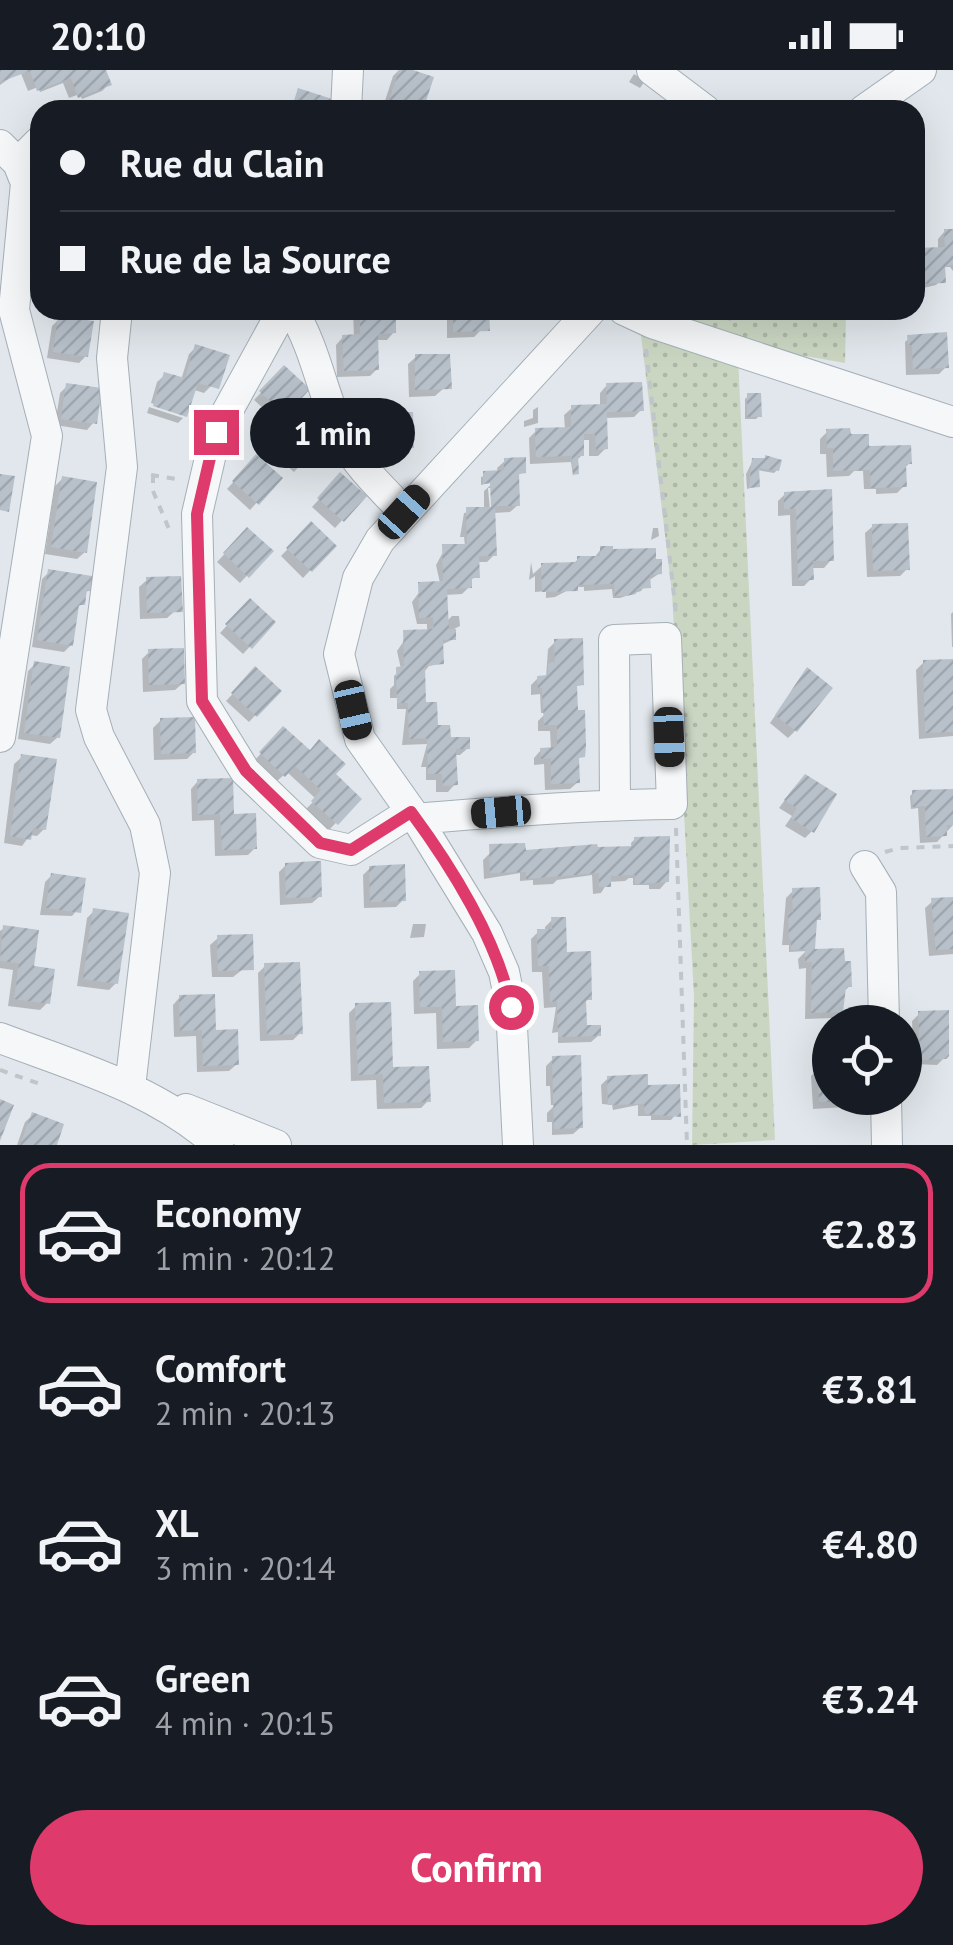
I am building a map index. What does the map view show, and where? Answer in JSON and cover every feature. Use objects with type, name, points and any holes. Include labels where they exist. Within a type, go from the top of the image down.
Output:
[{"type":"street","points":[[346,100],[348,70]]},
{"type":"street","points":[[652,70],[691,100]]},
{"type":"street","points":[[878,100],[916,72]]},
{"type":"street","points":[[0,737],[46,436],[14,310],[26,183],[9,154]]},
{"type":"street","points":[[116,320],[112,358],[122,467],[91,710],[98,737],[145,824],[155,873],[141,1092]]},
{"type":"street","points":[[278,320],[216,432],[197,514],[202,701],[246,771],[320,843],[351,850],[416,818],[615,804],[672,804],[666,638],[614,640],[615,804]]},
{"type":"street","points":[[298,320],[344,440],[362,467],[404,512]]},
{"type":"street","points":[[518,1145],[511,1007],[504,972],[486,933],[416,818],[360,738],[340,654],[358,578],[380,540],[582,320]]},
{"type":"street","points":[[649,320],[953,422]]},
{"type":"street","points":[[865,866],[881,892],[884,1005]]},
{"type":"street","points":[[0,1038],[276,1145]]},
{"type":"street","points":[[141,1092],[193,1123],[218,1145]]},
{"type":"street","points":[[886,1115],[887,1145]]},
{"type":"path","points":[[635,320],[677,627],[666,638]]},
{"type":"path","points":[[173,536],[153,491],[153,475],[189,479]]},
{"type":"path","points":[[672,804],[676,821],[687,1145]]},
{"type":"path","points":[[865,866],[883,853],[900,848],[953,846]]},
{"type":"path","points":[[0,1070],[54,1088]]},
{"type":"green space","points":[[678,320],[846,320],[845,363],[788,353]]},
{"type":"green space","points":[[640,327],[738,357],[775,1140],[692,1145],[694,996],[672,593]]},
{"type":"building","points":[[0,70],[106,70],[112,85],[78,98],[71,78],[37,91],[30,71],[0,82]]},
{"type":"building","points":[[399,70],[434,77],[426,100],[389,100]]},
{"type":"building","points":[[298,88],[332,99],[332,100],[294,100]]},
{"type":"building","points":[[944,229],[953,229],[953,265],[945,266],[946,283],[925,284],[925,248],[945,247]]},
{"type":"building","points":[[57,320],[94,321],[88,357],[53,352]]},
{"type":"building","points":[[360,320],[396,320],[396,333],[378,334],[379,370],[344,371],[342,335],[360,334]]},
{"type":"building","points":[[453,320],[489,320],[490,331],[453,332]]},
{"type":"building","points":[[947,332],[949,368],[913,369],[912,345],[908,345],[907,335]]},
{"type":"building","points":[[195,344],[230,355],[219,389],[198,383],[187,417],[153,406],[164,372],[185,378]]},
{"type":"building","points":[[415,354],[450,354],[452,389],[415,390]]},
{"type":"building","points":[[284,365],[310,389],[286,416],[259,391]]},
{"type":"building","points":[[642,382],[644,411],[607,412],[608,449],[596,450],[595,434],[584,434],[584,456],[578,456],[579,474],[573,475],[572,456],[536,457],[535,428],[571,427],[571,405],[607,404],[606,383]]},
{"type":"building","points":[[66,383],[102,388],[97,424],[61,419]]},
{"type":"building","points":[[747,393],[761,393],[762,417],[747,417]]},
{"type":"building","points":[[413,412],[414,448],[378,449],[377,413]]},
{"type":"building","points":[[300,416],[326,440],[302,467],[276,443]]},
{"type":"building","points":[[850,428],[851,434],[869,434],[869,446],[911,445],[912,464],[906,464],[907,487],[871,488],[870,470],[833,471],[833,448],[827,448],[826,429]]},
{"type":"building","points":[[256,454],[283,478],[259,505],[232,481]]},
{"type":"building","points":[[765,455],[782,460],[779,471],[759,468],[760,487],[749,488],[752,458]]},
{"type":"building","points":[[526,457],[526,473],[519,474],[520,506],[495,506],[497,556],[479,556],[480,578],[472,578],[472,588],[447,589],[449,629],[456,629],[456,640],[443,640],[444,664],[425,666],[426,702],[437,702],[438,725],[450,725],[451,737],[470,737],[470,749],[456,749],[458,785],[443,786],[442,774],[428,774],[427,738],[409,739],[408,703],[397,703],[396,667],[404,666],[403,630],[434,629],[433,617],[419,618],[418,582],[443,581],[442,544],[467,544],[466,507],[491,507],[490,483],[483,484],[483,471],[504,470],[504,458]]},
{"type":"building","points":[[340,472],[367,496],[344,522],[317,498]]},
{"type":"building","points":[[0,474],[15,476],[9,512],[0,510]]},
{"type":"building","points":[[62,476],[97,482],[87,553],[51,547]]},
{"type":"building","points":[[832,489],[834,561],[813,561],[814,580],[798,580],[796,509],[784,509],[784,492]]},
{"type":"building","points":[[311,521],[337,546],[312,572],[286,548]]},
{"type":"building","points":[[908,523],[910,570],[873,571],[872,524]]},
{"type":"building","points":[[247,527],[274,551],[249,578],[223,553]]},
{"type":"building","points":[[600,546],[656,548],[656,559],[662,559],[662,574],[650,575],[651,588],[636,589],[636,594],[626,596],[615,596],[614,584],[542,592],[541,563],[577,562],[577,556],[600,556]]},
{"type":"building","points":[[48,569],[98,577],[96,591],[87,589],[85,605],[79,605],[73,646],[37,640]]},
{"type":"building","points":[[181,576],[183,612],[147,613],[146,577]]},
{"type":"building","points":[[250,598],[276,622],[252,649],[225,624]]},
{"type":"building","points":[[583,638],[584,685],[577,686],[578,710],[585,710],[586,746],[585,757],[579,758],[580,783],[551,784],[551,758],[541,759],[540,748],[557,747],[557,725],[544,725],[542,688],[538,688],[537,676],[548,675],[548,663],[555,662],[554,639]]},
{"type":"building","points":[[184,648],[185,684],[149,685],[148,649]]},
{"type":"building","points":[[953,659],[953,732],[925,733],[923,660]]},
{"type":"building","points":[[34,661],[70,667],[60,738],[24,733]]},
{"type":"building","points":[[255,666],[282,691],[257,717],[231,693]]},
{"type":"building","points":[[807,667],[833,688],[797,732],[775,715]]},
{"type":"building","points":[[195,717],[196,753],[161,754],[160,718]]},
{"type":"building","points":[[283,726],[310,750],[319,739],[346,764],[336,774],[362,799],[338,825],[311,801],[321,790],[295,766],[285,777],[259,752]]},
{"type":"building","points":[[21,754],[57,759],[46,830],[33,828],[31,840],[10,836]]},
{"type":"building","points":[[805,774],[837,794],[814,833],[791,818],[797,808],[784,800]]},
{"type":"building","points":[[233,778],[234,814],[256,813],[257,849],[222,850],[220,814],[198,815],[197,779]]},
{"type":"building","points":[[953,789],[953,825],[947,825],[947,836],[926,837],[925,806],[913,807],[912,790]]},
{"type":"building","points":[[670,836],[669,882],[635,884],[635,875],[611,876],[611,887],[599,887],[599,873],[526,879],[526,872],[490,873],[489,844],[525,843],[526,850],[597,844],[634,846],[634,837]]},
{"type":"building","points":[[321,861],[322,897],[286,898],[285,863]]},
{"type":"building","points":[[405,864],[406,901],[370,902],[369,866]]},
{"type":"building","points":[[51,873],[86,878],[81,913],[46,908]]},
{"type":"building","points":[[820,887],[821,920],[817,920],[815,949],[844,948],[845,961],[851,961],[852,987],[846,987],[844,1005],[812,1005],[811,1013],[812,962],[805,962],[805,949],[791,950],[789,939],[792,888]]},
{"type":"building","points":[[953,897],[953,949],[936,950],[931,898]]},
{"type":"building","points":[[93,908],[129,913],[118,984],[83,979]]},
{"type":"building","points":[[551,917],[566,917],[567,952],[591,951],[592,1000],[586,1000],[587,1025],[601,1025],[601,1036],[558,1037],[557,1001],[550,1002],[549,966],[538,966],[537,929],[552,929]]},
{"type":"building","points":[[3,925],[39,930],[34,966],[55,969],[50,1004],[14,999],[19,963],[0,961]]},
{"type":"building","points":[[253,934],[254,970],[218,971],[217,935]]},
{"type":"building","points":[[300,962],[303,1034],[267,1035],[264,963]]},
{"type":"building","points":[[455,970],[456,1006],[478,1005],[479,1041],[443,1042],[442,1007],[420,1007],[419,971]]},
{"type":"building","points":[[215,994],[216,1030],[238,1029],[239,1065],[203,1066],[202,1030],[180,1031],[179,995]]},
{"type":"building","points":[[391,1002],[393,1067],[429,1066],[431,1102],[384,1103],[383,1074],[358,1075],[355,1003]]},
{"type":"building","points":[[949,1010],[946,1059],[922,1059],[922,1011]]},
{"type":"building","points":[[581,1055],[583,1128],[554,1129],[552,1056]]},
{"type":"building","points":[[648,1074],[648,1085],[680,1084],[681,1117],[645,1114],[644,1104],[608,1105],[607,1076]]},
{"type":"building","points":[[0,1099],[14,1105],[0,1141]]},
{"type":"building","points":[[32,1112],[64,1124],[57,1145],[20,1145]]},
{"type":"route","points":[[216,432],[197,514],[202,701],[246,771],[320,843],[351,850],[411,812],[486,933],[504,972],[511,1007]]}]
